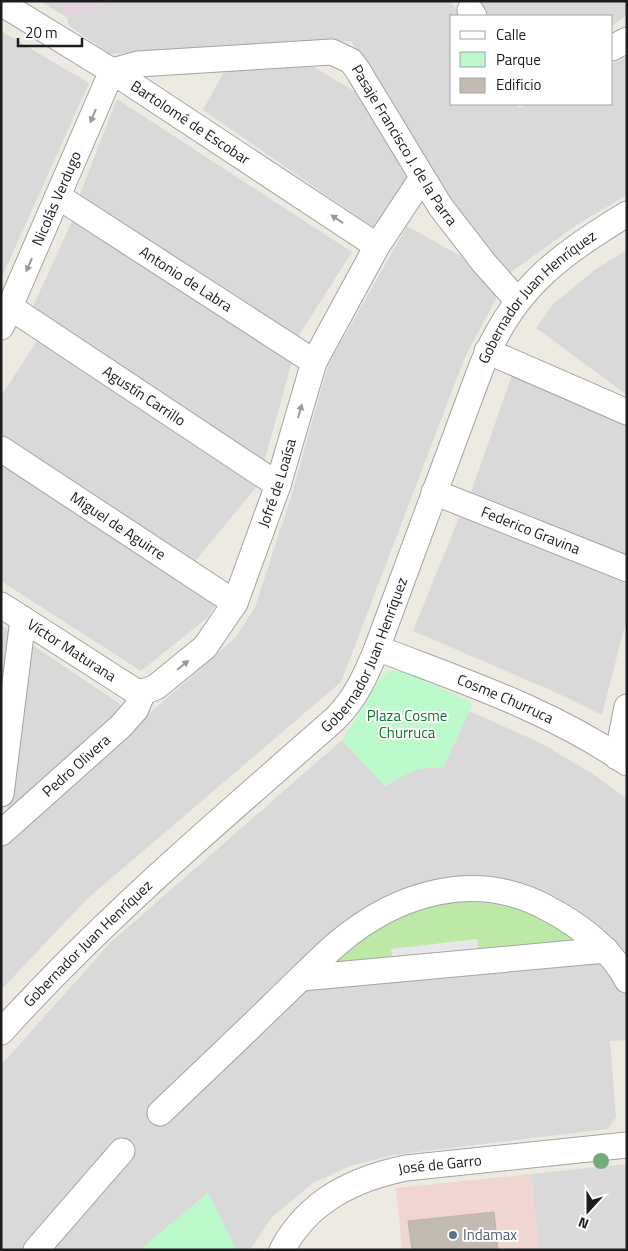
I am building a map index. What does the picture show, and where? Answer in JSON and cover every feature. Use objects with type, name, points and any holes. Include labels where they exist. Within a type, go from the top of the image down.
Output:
[{"type":"street","name":"Bartolomé de Escobar","points":[[1,3],[112,71],[377,246]]},
{"type":"street","points":[[613,47],[627,40]]},
{"type":"street","name":"Pasaje Francisco J. de la Parra","points":[[112,71],[138,64],[332,52],[342,55],[357,69],[422,178],[458,231],[518,300]]},
{"type":"street","name":"Nicolás Verdugo","points":[[5,317],[112,71]]},
{"type":"street","name":"Jofré de Loaísa","points":[[143,692],[156,687],[204,647],[226,619],[235,603],[278,485],[314,362],[377,246],[422,178]]},
{"type":"street","name":"Antonio de Labra","points":[[59,196],[314,362]]},
{"type":"street","name":"Gobernador Juan Henríquez","points":[[1,1032],[48,981],[121,908],[345,709],[361,686],[487,351],[506,316],[532,284],[564,256],[627,214]]},
{"type":"street","name":"Agustín Carrillo","points":[[5,317],[278,485]]},
{"type":"street","points":[[487,351],[627,412]]},
{"type":"street","name":"Miguel de Aguirre","points":[[1,449],[235,603]]},
{"type":"street","name":"Federico Gravina","points":[[434,492],[627,569]]},
{"type":"street","name":"Víctor Maturana","points":[[1,605],[129,687],[143,692]]},
{"type":"street","points":[[1,794],[23,618]]},
{"type":"street","name":"Cosme Churruca","points":[[376,648],[535,711],[622,760]]},
{"type":"street","name":"Pedro Olivera","points":[[1,833],[121,726],[136,709],[143,692]]},
{"type":"street","points":[[622,760],[627,707]]},
{"type":"street","points":[[160,1113],[339,942],[374,918],[402,902],[443,890],[484,889],[524,898],[562,916],[606,950],[627,980]]},
{"type":"street","points":[[302,978],[606,950]]},
{"type":"street","name":"José de Garro","points":[[282,1250],[297,1228],[320,1204],[348,1186],[384,1173],[406,1168],[627,1145]]},
{"type":"street","points":[[36,1250],[122,1151]]},
{"type":"shaded area","points":[[40,1],[69,1],[61,14]]},
{"type":"shaded area","points":[[69,1],[131,1],[110,2],[67,18],[61,14]]},
{"type":"shaded area","points":[[455,1],[452,3],[460,15],[450,15],[450,105],[517,105],[519,108],[525,105],[613,105],[613,64],[627,57],[627,195],[578,224],[507,275],[453,215],[351,41],[110,54],[68,25],[67,18],[110,2]]},
{"type":"shaded area","points":[[477,1],[627,1],[627,15],[613,25],[613,15],[485,15]]},
{"type":"shaded area","points":[[1,31],[89,83],[1,279]]},
{"type":"shaded area","points":[[314,67],[361,95],[411,179],[377,230],[203,110],[226,68]]},
{"type":"shaded area","points":[[117,99],[352,252],[298,337],[79,196]]},
{"type":"shaded area","points":[[75,215],[292,362],[264,462],[32,308]]},
{"type":"shaded area","points":[[407,226],[466,259],[497,297],[465,357],[341,682],[87,899],[1,990],[1,847],[39,811],[236,637],[255,607],[291,497],[328,365]]},
{"type":"shaded area","points":[[627,250],[627,395],[536,328],[553,304],[596,269]]},
{"type":"shaded area","points":[[39,338],[259,484],[195,561],[1,436],[1,396]]},
{"type":"shaded area","points":[[513,372],[627,422],[627,559],[470,495]]},
{"type":"shaded area","points":[[1,461],[217,602],[207,618],[141,671],[1,581]]},
{"type":"shaded area","points":[[460,515],[627,584],[627,617],[602,715],[557,693],[413,631]]},
{"type":"shaded area","points":[[1,625],[10,631],[1,705]]},
{"type":"shaded area","points":[[28,642],[126,708],[7,813]]},
{"type":"shaded area","points":[[469,711],[541,743],[596,776],[627,799],[627,1040],[610,1041],[616,1117],[608,1129],[393,1155],[350,1166],[313,1183],[272,1217],[250,1250],[236,1250],[208,1193],[140,1250],[1,1250],[1,1065],[111,942],[342,740],[385,786],[410,771],[429,767],[443,768]]},
{"type":"shaded area","points":[[477,939],[479,955],[393,964],[391,949]]},
{"type":"shaded area","points":[[627,1164],[627,1249],[539,1250],[531,1174]]},
{"type":"shaded area","points":[[531,1174],[539,1250],[402,1250],[396,1188]]},
{"type":"green space","name":"Plaza Cosme Churruca","points":[[390,670],[403,671],[473,703],[443,768],[420,769],[385,786],[342,740],[379,681]]},
{"type":"green space","points":[[454,902],[491,904],[520,910],[548,921],[579,940],[479,955],[477,939],[391,949],[393,964],[336,963],[365,938],[388,923],[413,912]]},
{"type":"green space","points":[[208,1193],[236,1250],[140,1250]]},
{"type":"building","name":"Indamax","points":[[494,1212],[498,1250],[412,1250],[408,1221]]},
{"type":"place","name":"Indamax","points":[[453,1235]]}]
